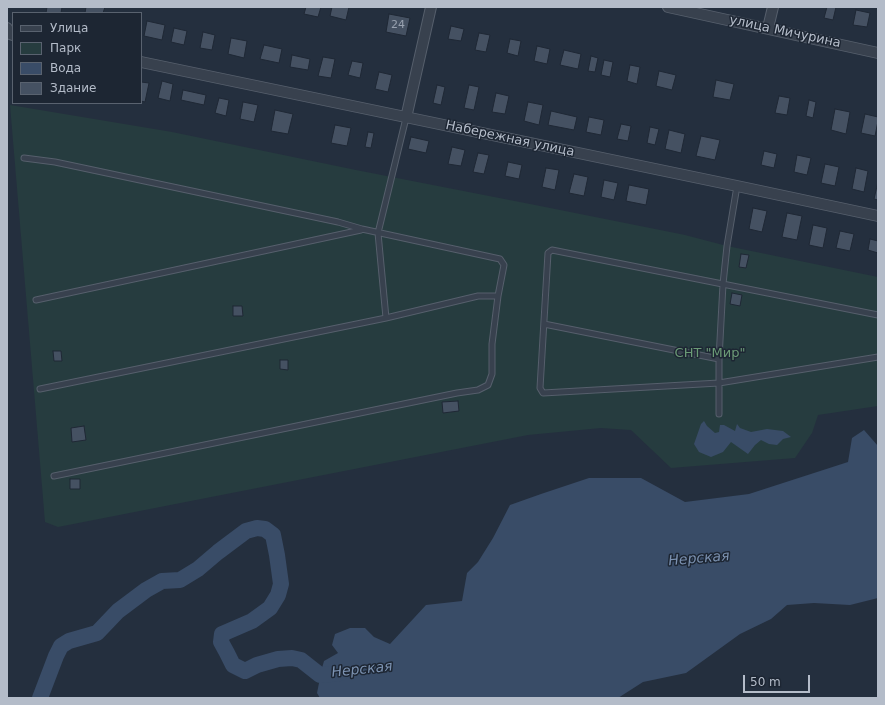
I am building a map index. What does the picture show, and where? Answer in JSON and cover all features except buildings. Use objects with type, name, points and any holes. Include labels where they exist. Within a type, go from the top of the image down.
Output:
[{"type":"street","points":[[406,118],[431,7]]},
{"type":"street","name":"улица Мичурина","points":[[668,7],[878,52]]},
{"type":"street","points":[[768,28],[773,7]]},
{"type":"street","name":"Набережная улица","points":[[142,62],[878,216]]},
{"type":"lane","points":[[386,318],[378,233],[406,118]]},
{"type":"lane","points":[[24,158],[55,162],[338,222],[378,233],[500,259],[504,265],[498,296],[492,344],[492,374],[488,385],[478,390],[54,476]]},
{"type":"lane","points":[[719,414],[719,359],[723,284],[727,246],[737,186]]},
{"type":"lane","points":[[36,300],[362,229]]},
{"type":"lane","points":[[878,315],[552,250],[548,253],[540,388],[543,393],[719,383],[878,357]]},
{"type":"lane","points":[[40,389],[386,318],[478,296],[498,296]]},
{"type":"lane","points":[[544,324],[719,359]]},
{"type":"green space","name":"СНТ \"Мир\"","points":[[10,105],[172,132],[685,235],[727,246],[878,277],[878,406],[818,415],[812,433],[795,458],[671,468],[631,430],[601,428],[528,435],[58,527],[45,522]]},
{"type":"water","points":[[704,421],[715,433],[719,432],[720,425],[724,425],[735,431],[737,424],[740,428],[751,432],[767,429],[783,431],[791,437],[783,439],[777,445],[769,444],[761,440],[748,454],[731,442],[723,452],[711,457],[699,452],[694,444],[701,424]]},
{"type":"water","points":[[864,430],[878,446],[878,598],[850,605],[814,603],[787,605],[771,619],[740,634],[686,673],[643,682],[618,698],[320,698],[317,693],[324,661],[338,653],[332,645],[335,634],[350,628],[365,628],[374,637],[390,644],[426,605],[462,601],[467,573],[478,562],[493,538],[510,505],[589,478],[641,478],[685,502],[749,494],[848,462],[852,438]]},
{"type":"waterway","name":"Нерская","points":[[40,698],[61,646],[69,641],[97,633],[118,611],[146,590],[162,581],[180,580],[198,569],[246,531],[257,528],[265,529],[273,535],[281,584],[278,595],[270,608],[252,621],[222,634],[221,642],[233,665],[245,671],[257,665],[278,659],[292,658],[301,660],[320,675],[341,673]]}]
